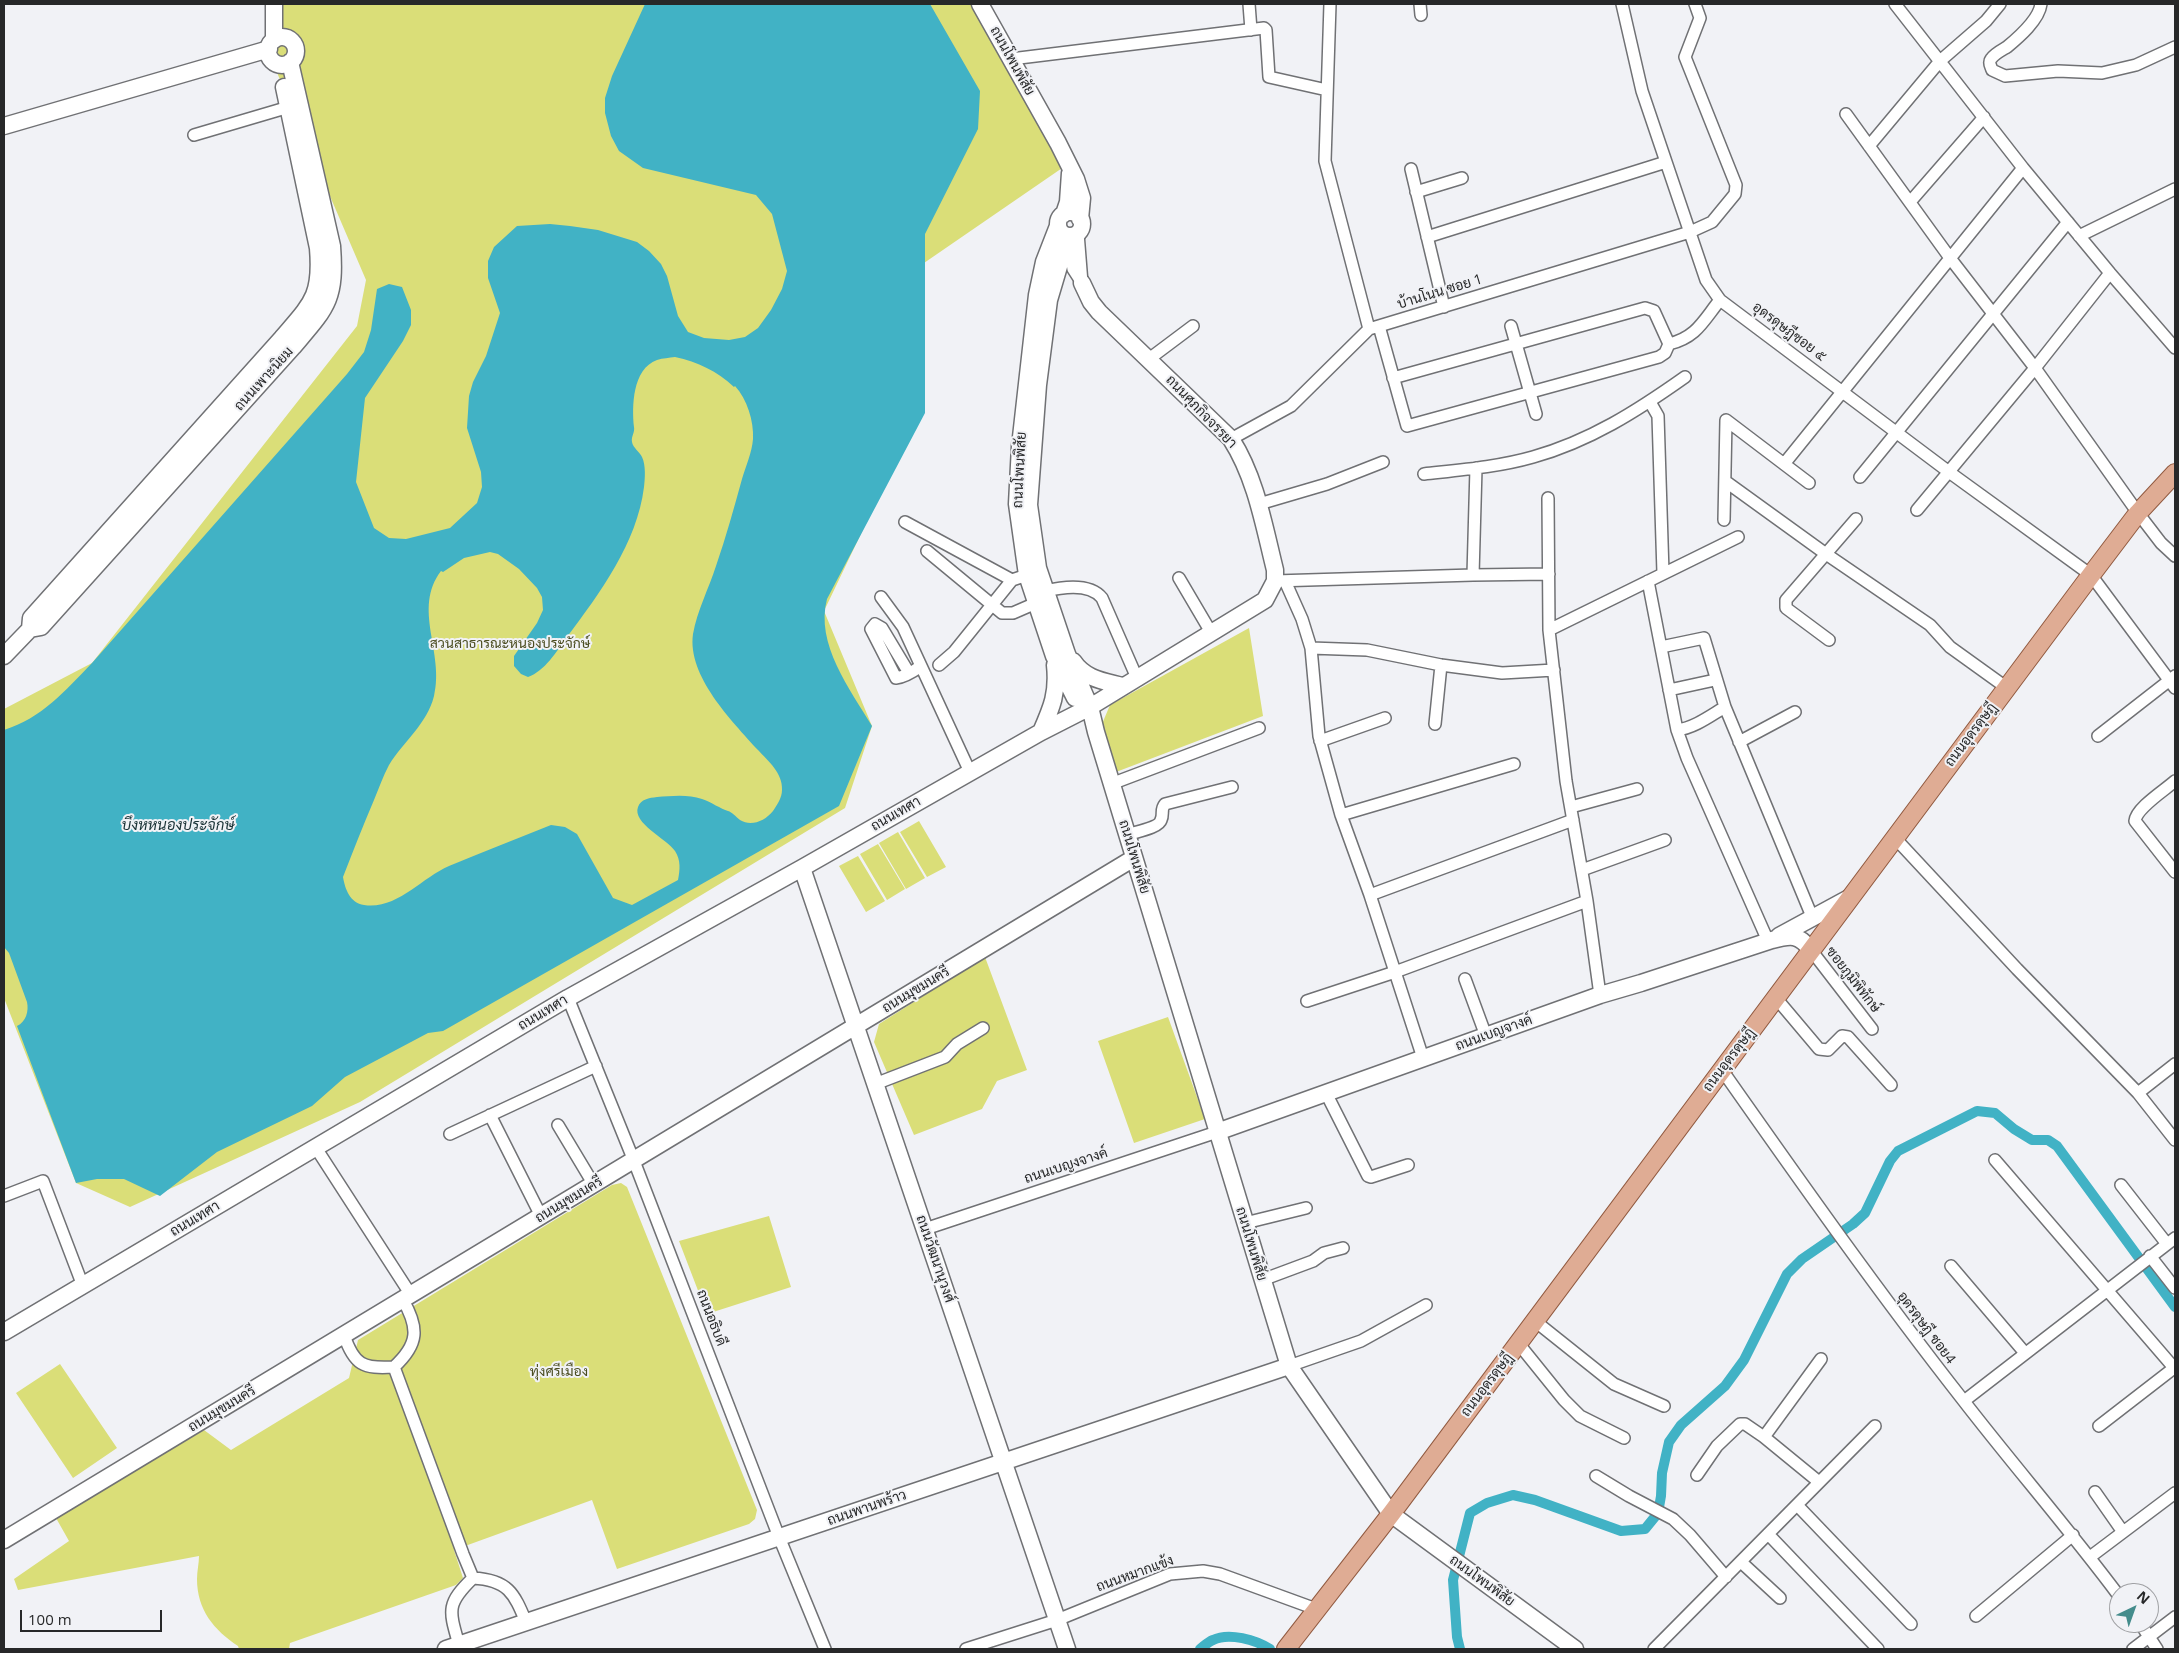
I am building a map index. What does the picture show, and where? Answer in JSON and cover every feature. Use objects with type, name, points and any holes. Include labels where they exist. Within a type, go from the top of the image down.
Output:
[{"type":"main road","name":"ถนนอุดรดุษฎี","points":[[1286,1649],[1391,1514],[2091,575],[2138,513],[2175,473]]},
{"type":"street","name":"ถนนโพนพิสัย","points":[[980,4],[1058,143],[1076,179],[1082,198],[1070,225],[1044,262],[1037,295],[1020,446],[1017,504],[1019,578],[1041,597]]},
{"type":"street","points":[[1249,4],[1251,30]]},
{"type":"street","points":[[1330,4],[1325,161],[1374,328],[1393,378],[1407,426],[1659,357],[1665,353],[1669,344],[1654,311],[1645,308],[1393,378]]},
{"type":"street","name":"อุดรดุษฎีซอย ๕","points":[[1622,4],[1642,91],[1706,280],[1720,300],[1949,472],[2091,575],[2174,681]]},
{"type":"street","name":"บ้านโนน ซอย 1","points":[[1231,440],[1291,406],[1374,328],[1690,232],[1712,222],[1735,194],[1736,185],[1685,57],[1700,18],[1695,4]]},
{"type":"street","points":[[1895,4],[2023,168],[2175,348]]},
{"type":"street","points":[[1869,146],[1940,61],[1986,21],[2000,4]]},
{"type":"street","points":[[2040,4],[2040,9],[2033,21],[2010,44],[1991,58],[1992,70],[2005,76],[2058,72],[2102,72],[2136,65],[2175,47]]},
{"type":"street","points":[[4,126],[276,42],[290,39],[296,48],[296,54],[285,64],[271,59],[276,42],[274,6]]},
{"type":"street","points":[[1011,59],[1264,28],[1266,30],[1268,76],[1270,78],[1327,90]]},
{"type":"street","name":"ถนนเพาะนิยม","points":[[30,630],[31,618],[314,301],[320,269],[318,248],[289,107],[285,64]]},
{"type":"street","name":"ถนนเพาะนิยม","points":[[4,656],[30,630],[41,627],[293,347],[326,307],[332,290],[334,269],[332,246],[285,64]]},
{"type":"street","points":[[194,135],[289,107]]},
{"type":"street","points":[[1846,114],[1950,258],[2035,368],[2138,513],[2161,543],[2175,556]]},
{"type":"street","points":[[1910,202],[1984,117]]},
{"type":"street","points":[[1427,237],[1666,162]]},
{"type":"street","points":[[1784,464],[2023,168]]},
{"type":"street","points":[[1411,169],[1444,307]]},
{"type":"street","points":[[1416,192],[1462,178]]},
{"type":"street","points":[[2079,236],[2175,189]]},
{"type":"street","points":[[1860,477],[2068,222]]},
{"type":"street","name":"ถนนโพนพิสัย","points":[[1070,225],[1071,272],[1049,300],[1038,385],[1029,505],[1041,597],[1060,655],[1096,732],[1288,1366],[1391,1514],[1575,1649]]},
{"type":"street","name":"ถนนศุภกิจจรรยา","points":[[1070,225],[1071,272],[1091,302],[1099,312],[1231,440],[1241,455],[1259,504],[1275,570],[1280,581]]},
{"type":"street","points":[[1917,510],[2035,368],[2110,273]]},
{"type":"street","points":[[1669,344],[1684,340],[1696,331],[1720,300]]},
{"type":"street","points":[[1149,359],[1193,326]]},
{"type":"street","points":[[1511,326],[1536,414]]},
{"type":"street","points":[[1424,474],[1476,468],[1532,458],[1568,445],[1611,426],[1650,402],[1685,377]]},
{"type":"street","points":[[1650,402],[1658,416],[1664,573]]},
{"type":"street","points":[[1724,520],[1726,420],[1809,483]]},
{"type":"street","points":[[1259,504],[1327,484],[1383,462]]},
{"type":"street","points":[[1473,575],[1476,468]]},
{"type":"street","points":[[1725,481],[1826,554],[1930,624],[1950,647],[2007,688]]},
{"type":"street","points":[[1548,498],[1549,630],[1571,807],[1600,995]]},
{"type":"street","points":[[1829,640],[1786,608],[1786,600],[1856,519]]},
{"type":"street","points":[[905,522],[1019,578],[992,606],[954,652],[939,665]]},
{"type":"street","points":[[1549,630],[1738,536]]},
{"type":"street","points":[[927,551],[1002,613],[1008,614],[1055,589],[1089,589],[1096,591],[1102,598],[1137,678]]},
{"type":"street","points":[[1086,709],[1265,600],[1280,581],[1549,574]]},
{"type":"street","points":[[1179,578],[1212,634]]},
{"type":"street","points":[[1280,581],[1302,619],[1311,648],[1315,708],[1320,741],[1341,815],[1370,895],[1422,1058]]},
{"type":"street","points":[[1648,581],[1677,730],[1687,758],[1770,940]]},
{"type":"street","points":[[881,597],[903,627],[970,772]]},
{"type":"street","points":[[1661,648],[1704,638],[1715,680],[1725,707],[1813,919]]},
{"type":"street","points":[[1311,648],[1367,650],[1441,665],[1502,674],[1554,670]]},
{"type":"street","points":[[1060,655],[1080,672],[1099,680],[1122,686]]},
{"type":"street","points":[[1040,732],[1053,705],[1060,655]]},
{"type":"street","points":[[1435,724],[1441,665]]},
{"type":"street","points":[[909,673],[922,666]]},
{"type":"street","points":[[1669,690],[1715,680]]},
{"type":"street","points":[[2098,736],[2174,681]]},
{"type":"street","points":[[1677,730],[1695,724],[1725,707]]},
{"type":"street","name":"ถนนเทศา","points":[[4,1332],[568,998],[802,868],[1040,732],[1086,709]]},
{"type":"street","points":[[1739,742],[1795,712]]},
{"type":"street","points":[[1320,741],[1384,718]]},
{"type":"street","points":[[1111,784],[1259,728]]},
{"type":"street","points":[[1341,815],[1514,764]]},
{"type":"street","points":[[2175,781],[2140,810],[2136,815],[2135,821],[2175,872]]},
{"type":"street","points":[[1127,835],[1158,825],[1162,820],[1164,804],[1232,787]]},
{"type":"street","points":[[1571,807],[1637,789]]},
{"type":"street","points":[[1370,895],[1573,820]]},
{"type":"street","points":[[1895,838],[2017,969],[2138,1093],[2175,1140]]},
{"type":"street","points":[[1582,870],[1665,840]]},
{"type":"street","name":"ถนนมุขมนครี","points":[[4,1540],[1134,858]]},
{"type":"street","name":"ถนนวัฒนานุวงศ์","points":[[802,868],[1067,1649]]},
{"type":"street","name":"ถนนเบญจางค์","points":[[1217,1132],[1600,995],[1770,940],[1813,919],[1851,897]]},
{"type":"street","points":[[1307,1001],[1395,972],[1587,901]]},
{"type":"street","name":"ถนนเบญจางค์","points":[[1770,940],[1793,937],[1804,942],[1811,950]]},
{"type":"street","name":"ซอยภูมิพิทักษ์","points":[[1811,950],[1872,1028]]},
{"type":"street","points":[[1465,979],[1486,1036]]},
{"type":"street","name":"ถนนอธิบดี","points":[[568,998],[634,1160],[779,1537],[825,1649]]},
{"type":"street","points":[[1776,998],[1819,1049],[1828,1050],[1842,1036],[1848,1037],[1891,1085]]},
{"type":"street","points":[[875,1084],[945,1057],[957,1044],[984,1028]]},
{"type":"street","points":[[2138,1093],[2175,1064]]},
{"type":"street","points":[[450,1134],[596,1066]]},
{"type":"street","name":"อุดรดุษฎี ซอย4","points":[[1722,1070],[1843,1242],[1964,1401],[2073,1535],[2109,1583]]},
{"type":"street","points":[[1326,1093],[1368,1176],[1371,1177],[1408,1165]]},
{"type":"street","points":[[490,1115],[541,1216]]},
{"type":"street","points":[[558,1125],[594,1185]]},
{"type":"street","name":"ถนนเบญงจางค์","points":[[925,1229],[1217,1132]]},
{"type":"street","points":[[316,1148],[407,1298],[415,1330],[412,1344],[404,1358],[394,1367],[374,1367],[362,1363],[352,1356],[344,1335]]},
{"type":"street","points":[[1995,1160],[2175,1368],[2099,1426]]},
{"type":"street","points":[[4,1196],[44,1181],[83,1286]]},
{"type":"street","points":[[1964,1401],[2171,1241],[2121,1185]]},
{"type":"street","points":[[1245,1223],[1306,1208]]},
{"type":"street","points":[[1262,1280],[1313,1260],[1324,1252],[1343,1248]]},
{"type":"street","points":[[2149,1258],[2175,1288]]},
{"type":"street","points":[[1951,1266],[2025,1353]]},
{"type":"street","points":[[1288,1366],[1361,1341],[1426,1305]]},
{"type":"street","points":[[1535,1321],[1614,1384],[1664,1406]]},
{"type":"street","points":[[1518,1343],[1564,1400],[1580,1416],[1624,1438]]},
{"type":"street","points":[[1764,1438],[1821,1359]]},
{"type":"street","name":"ถนนพานพร้าว","points":[[453,1647],[1288,1366]]},
{"type":"street","points":[[394,1367],[473,1578]]},
{"type":"street","points":[[1697,1474],[1717,1446],[1740,1424],[1745,1424],[1819,1482]]},
{"type":"street","points":[[1654,1649],[1875,1426]]},
{"type":"street","points":[[1596,1476],[1673,1519],[1690,1535],[1726,1577]]},
{"type":"street","points":[[2095,1492],[2123,1532]]},
{"type":"street","points":[[2090,1557],[2175,1492]]},
{"type":"street","points":[[1797,1505],[1911,1624]]},
{"type":"street","points":[[1768,1534],[1878,1649]]},
{"type":"street","points":[[1976,1616],[2073,1535]]},
{"type":"street","points":[[1740,1562],[1780,1598]]},
{"type":"street","name":"ถนนหมากแข้ง","points":[[966,1649],[1057,1620],[1170,1574],[1194,1571],[1220,1574],[1316,1610]]},
{"type":"street","points":[[473,1578],[505,1585],[511,1591],[526,1622]]},
{"type":"street","points":[[453,1647],[452,1603],[457,1594],[473,1578]]},
{"type":"street","points":[[2133,1649],[2175,1617]]},
{"type":"street","points":[[2148,1633],[2157,1649]]},
{"type":"green space","name":"บึงหหนองประจักษ์","points":[[270,4],[976,4],[1068,164],[924,263],[925,400],[824,611],[872,726],[845,808],[360,1102],[130,1207],[76,1183],[4,998],[4,709],[92,663],[357,326],[366,280],[269,54]]},
{"type":"green space","points":[[1249,628],[1263,716],[1116,772],[1102,724],[1110,705]]},
{"type":"green space","points":[[919,821],[946,867],[927,877],[900,832]]},
{"type":"green space","points":[[898,832],[925,878],[906,889],[879,843]]},
{"type":"green space","points":[[878,844],[905,889],[887,900],[860,854]]},
{"type":"green space","points":[[858,856],[885,901],[866,912],[839,866]]},
{"type":"green space","points":[[985,957],[1027,1070],[997,1081],[982,1109],[914,1135],[874,1042],[879,1024]]},
{"type":"green space","points":[[1168,1017],[1205,1119],[1134,1143],[1098,1041]]},
{"type":"green space","name":"ทุ่งศรีเมือง","points":[[621,1183],[627,1187],[757,1510],[755,1519],[749,1524],[617,1569],[592,1500],[454,1550],[463,1578],[456,1585],[290,1643],[289,1649],[239,1649],[238,1646],[214,1626],[200,1600],[197,1576],[199,1556],[18,1590],[14,1579],[69,1541],[56,1518],[204,1430],[231,1450],[349,1378],[358,1340],[612,1185]]},
{"type":"green space","points":[[769,1216],[791,1287],[707,1314],[679,1241]]},
{"type":"green space","points":[[60,1364],[117,1448],[73,1478],[16,1393]]},
{"type":"water","name":"บึงหหนองประจักษ์","points":[[645,4],[930,4],[980,91],[978,129],[925,234],[925,413],[827,599],[826,633],[830,649],[845,681],[872,726],[839,806],[443,1031],[428,1033],[345,1077],[312,1106],[217,1152],[160,1196],[124,1179],[97,1179],[76,1183],[17,1026],[23,1022],[26,1016],[27,1002],[9,953],[4,947],[4,730],[18,725],[41,711],[92,663],[347,374],[364,352],[371,330],[377,289],[389,284],[402,287],[411,310],[411,325],[403,341],[365,398],[356,482],[374,528],[389,538],[406,539],[450,528],[477,503],[482,487],[481,472],[467,428],[469,396],[473,382],[486,356],[500,313],[488,278],[488,261],[494,247],[517,226],[550,224],[570,226],[598,230],[637,242],[661,264],[667,276],[678,316],[688,332],[704,338],[729,340],[745,337],[758,328],[771,310],[782,289],[787,271],[772,214],[756,195],[643,168],[619,151],[611,136],[605,113],[605,98],[612,76]],"holes":[[[675,357],[707,368],[735,386],[743,397],[751,418],[753,432],[751,449],[720,555],[697,617],[693,634],[693,650],[704,682],[724,712],[770,763],[780,778],[782,790],[778,804],[766,818],[758,822],[749,823],[697,797],[668,796],[643,801],[638,807],[640,819],[675,851],[679,861],[679,873],[678,880],[632,905],[613,898],[577,834],[565,827],[551,825],[449,866],[387,903],[376,905],[359,904],[347,891],[343,877],[389,765],[421,724],[434,696],[436,664],[429,616],[429,601],[433,586],[441,571],[443,572],[464,558],[490,552],[498,554],[519,569],[537,588],[542,597],[543,610],[537,623],[514,656],[514,666],[521,674],[528,677],[545,666],[604,585],[634,528],[640,508],[645,476],[643,460],[632,440],[634,429],[633,409],[638,380],[643,371],[657,360]]]},
{"type":"waterway","points":[[1460,1649],[1457,1637],[1453,1580],[1470,1513],[1487,1503],[1513,1495],[1535,1500],[1621,1531],[1645,1529],[1658,1513],[1662,1473],[1669,1442],[1681,1425],[1725,1386],[1744,1360],[1787,1274],[1802,1259],[1853,1224],[1865,1213],[1890,1161],[1898,1151],[1977,1111],[1995,1113],[2014,1129],[2032,1140],[2048,1140],[2057,1146],[2175,1307]]},
{"type":"waterway","points":[[1200,1649],[1211,1641],[1227,1637],[1250,1640],[1270,1649]]},
{"type":"park label","name":"สวนสาธารณะหนองประจักษ์","points":[[510,644]]}]
